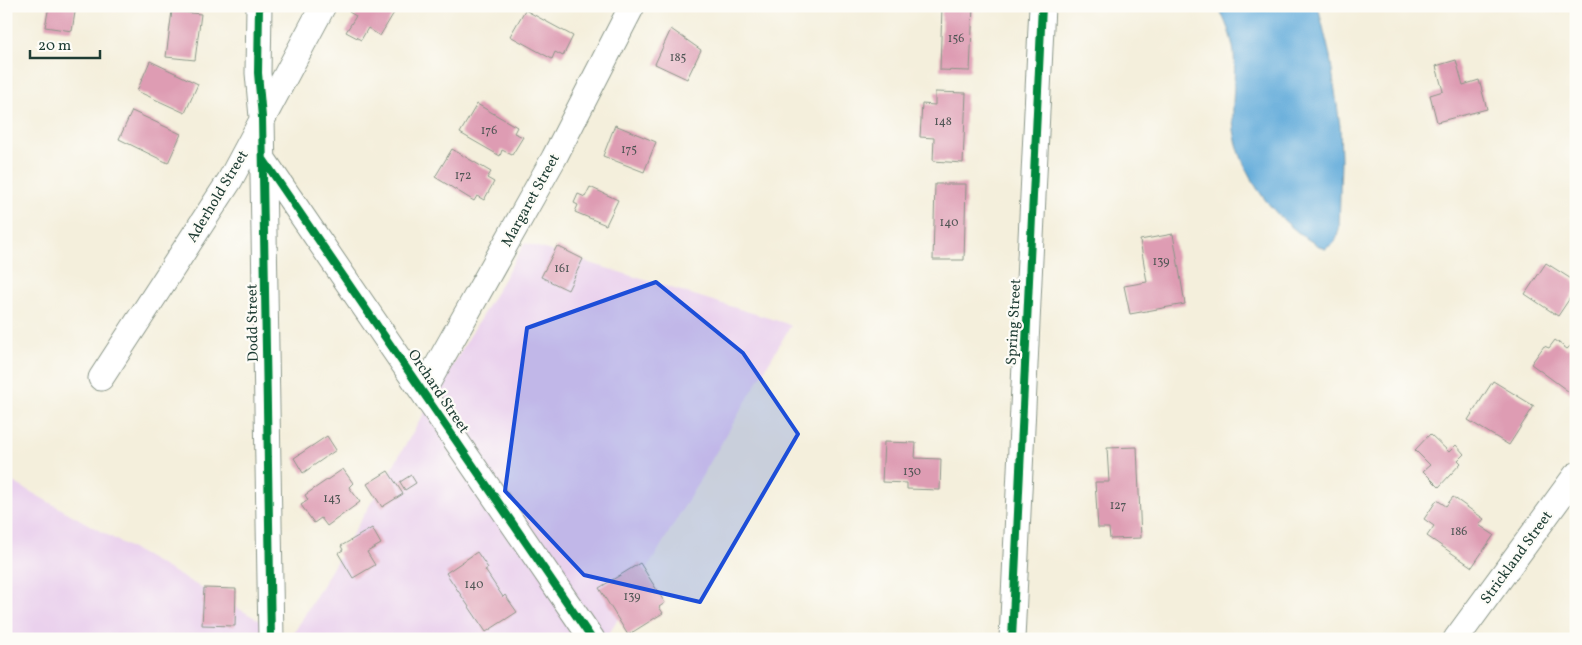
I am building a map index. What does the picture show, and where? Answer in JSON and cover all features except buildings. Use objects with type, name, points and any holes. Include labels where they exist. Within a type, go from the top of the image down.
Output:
[{"type":"street","name":"Dodd Street","points":[[259,6],[258,72],[263,159],[271,639]]},
{"type":"street","name":"Aderhold Street","points":[[101,378],[230,180],[323,6]]},
{"type":"street","name":"Margaret Street","points":[[423,391],[554,158],[632,6]]},
{"type":"street","name":"Spring Street","points":[[1012,639],[1042,6]]},
{"type":"street","name":"Orchard Street","points":[[263,159],[592,639]]},
{"type":"street","name":"Strickland Street","points":[[1456,639],[1576,475]]},
{"type":"highlighted area","points":[[656,282],[743,353],[798,434],[700,602],[584,575],[505,491],[527,328]]},
{"type":"shaded area","points":[[525,243],[791,325],[606,639],[6,639],[6,478],[291,638]]},
{"type":"water","points":[[1218,6],[1318,6],[1330,56],[1340,126],[1341,160],[1339,230],[1335,242],[1325,249],[1291,227],[1276,213],[1251,179],[1242,161],[1233,121],[1234,53],[1228,29]]},
{"type":"cycle path","points":[[259,6],[258,73],[262,117],[271,639]]},
{"type":"cycle path","points":[[1012,639],[1042,6]]},
{"type":"cycle path","points":[[263,159],[592,639]]}]
